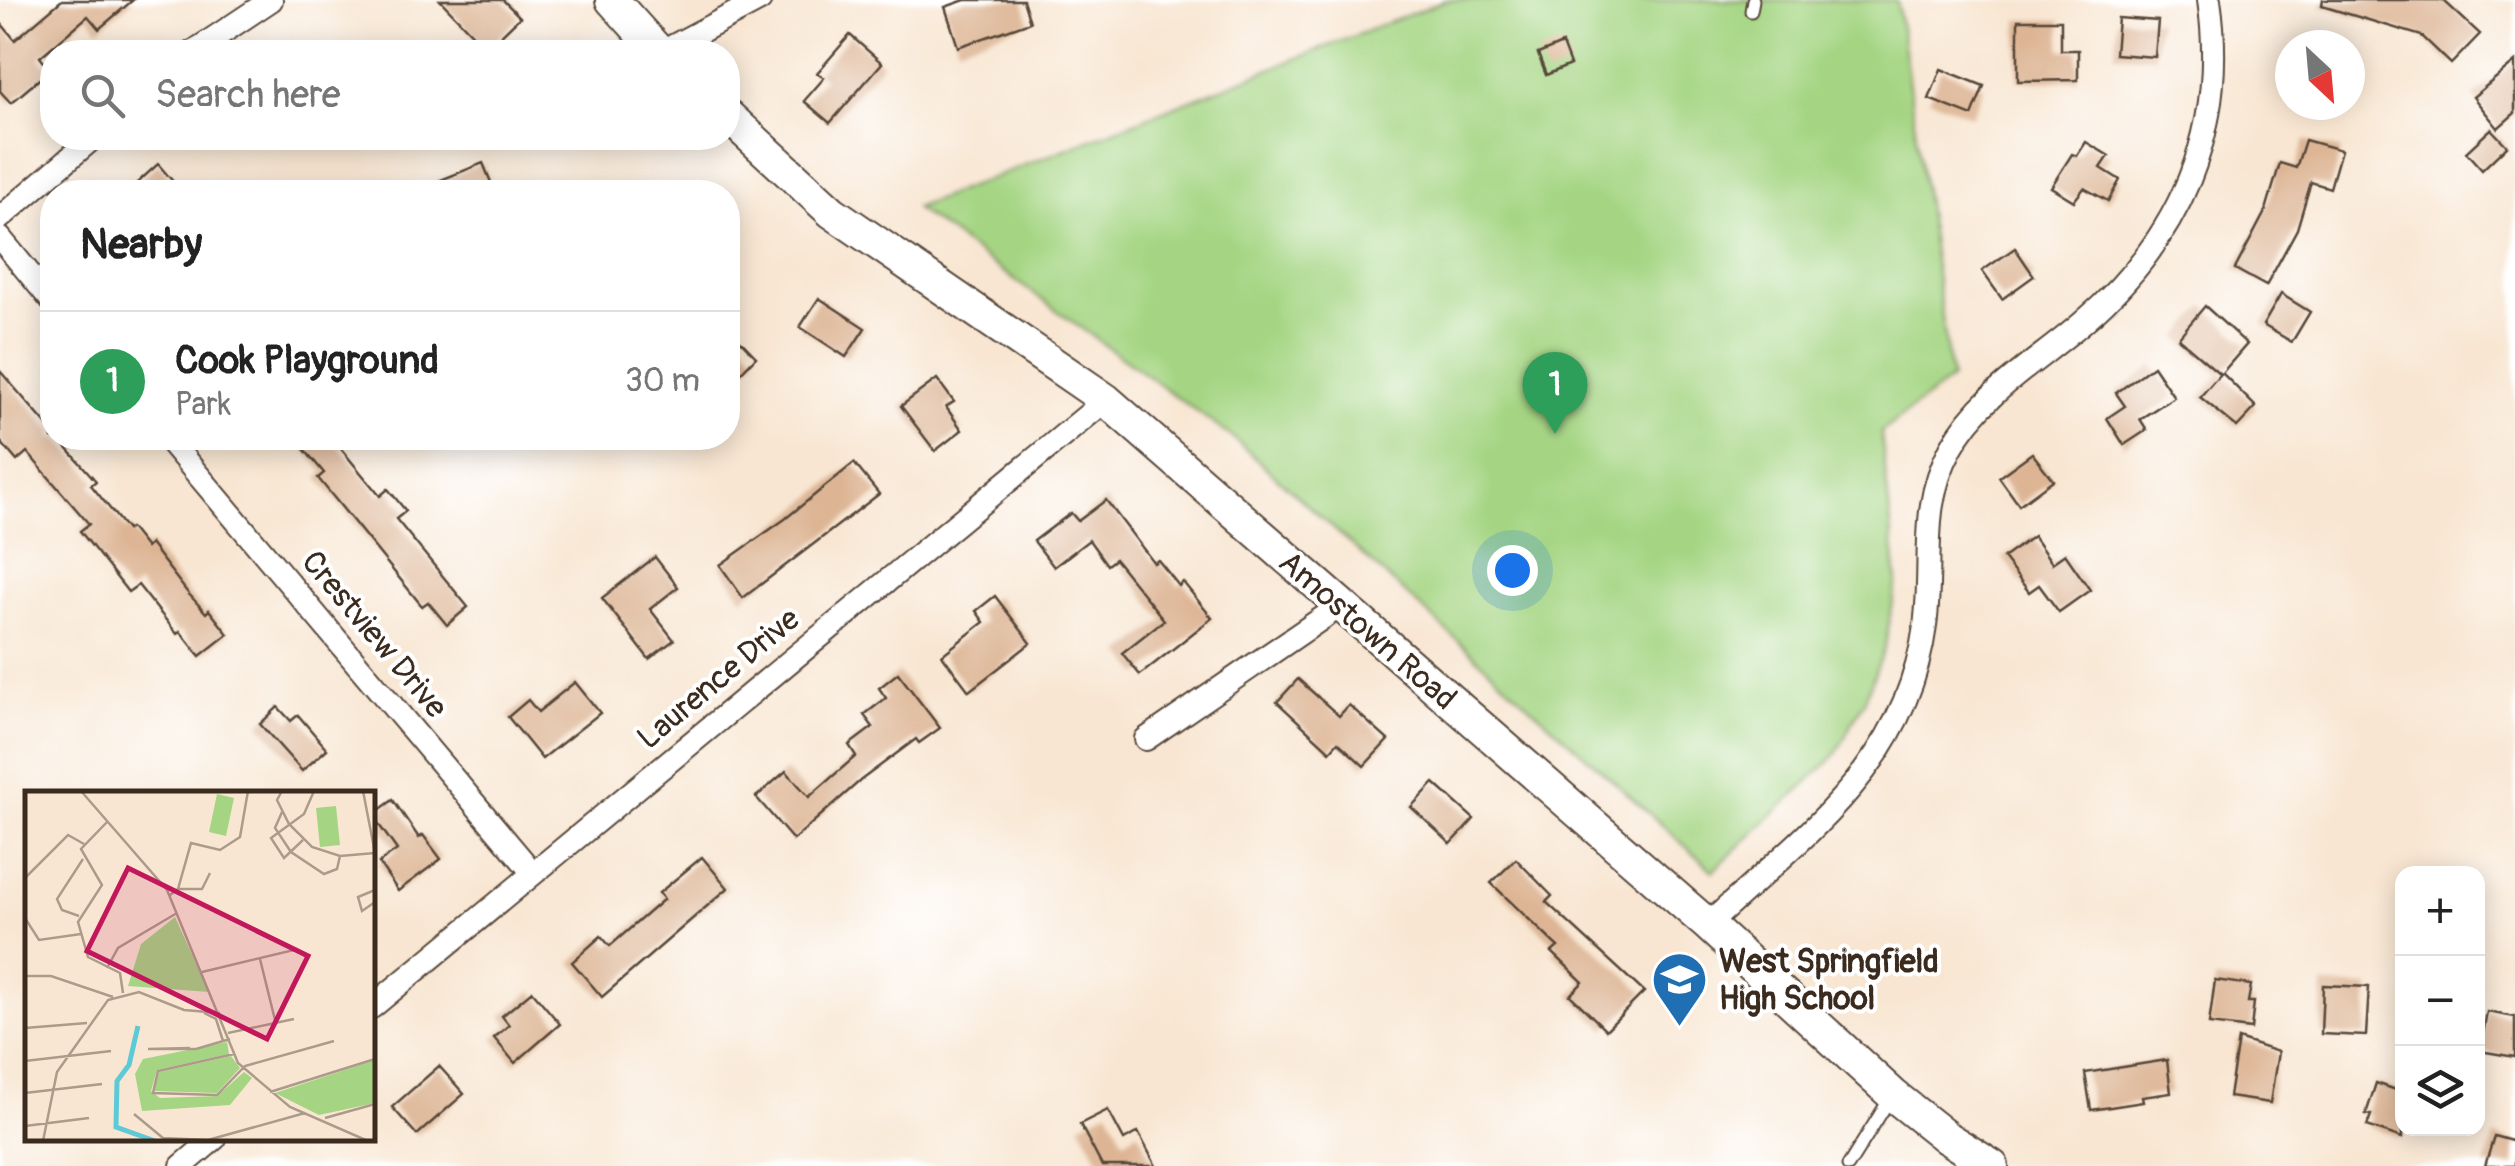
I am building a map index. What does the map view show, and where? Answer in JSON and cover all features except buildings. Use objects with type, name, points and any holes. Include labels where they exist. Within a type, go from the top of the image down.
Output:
[{"type":"street","points":[[212,40],[271,0]]},
{"type":"street","points":[[612,0],[650,40]]},
{"type":"street","points":[[684,40],[760,0]]},
{"type":"street","points":[[1708,926],[1844,799],[1884,744],[1900,714],[1926,624],[1926,538],[1932,496],[1959,434],[2009,380],[2082,323],[2126,282],[2180,206],[2193,176],[2205,124],[2212,56],[2209,0]]},
{"type":"street","name":"Amostown Road","points":[[740,127],[832,212],[1106,400],[1708,926],[1893,1095],[1947,1138],[1992,1166]]},
{"type":"street","points":[[44,180],[79,150]]},
{"type":"street","points":[[0,218],[40,184]]},
{"type":"street","points":[[0,238],[40,286]]},
{"type":"street","name":"Laurence Drive","points":[[375,1004],[1106,400]]},
{"type":"street","name":"Crestview Drive","points":[[177,450],[532,873]]},
{"type":"street","points":[[1146,739],[1340,606]]},
{"type":"street","points":[[182,1166],[211,1141]]},
{"type":"lane","points":[[1848,1166],[1893,1095]]},
{"type":"green space","points":[[1446,0],[1897,0],[1951,379],[1881,432],[1897,581],[1885,646],[1865,699],[1835,756],[1713,871],[1232,437],[915,208]]},
{"type":"place","name":"Cook Playground","points":[[1555,434]]},
{"type":"place","name":"West Springfield High School","points":[[1680,1028]]}]
